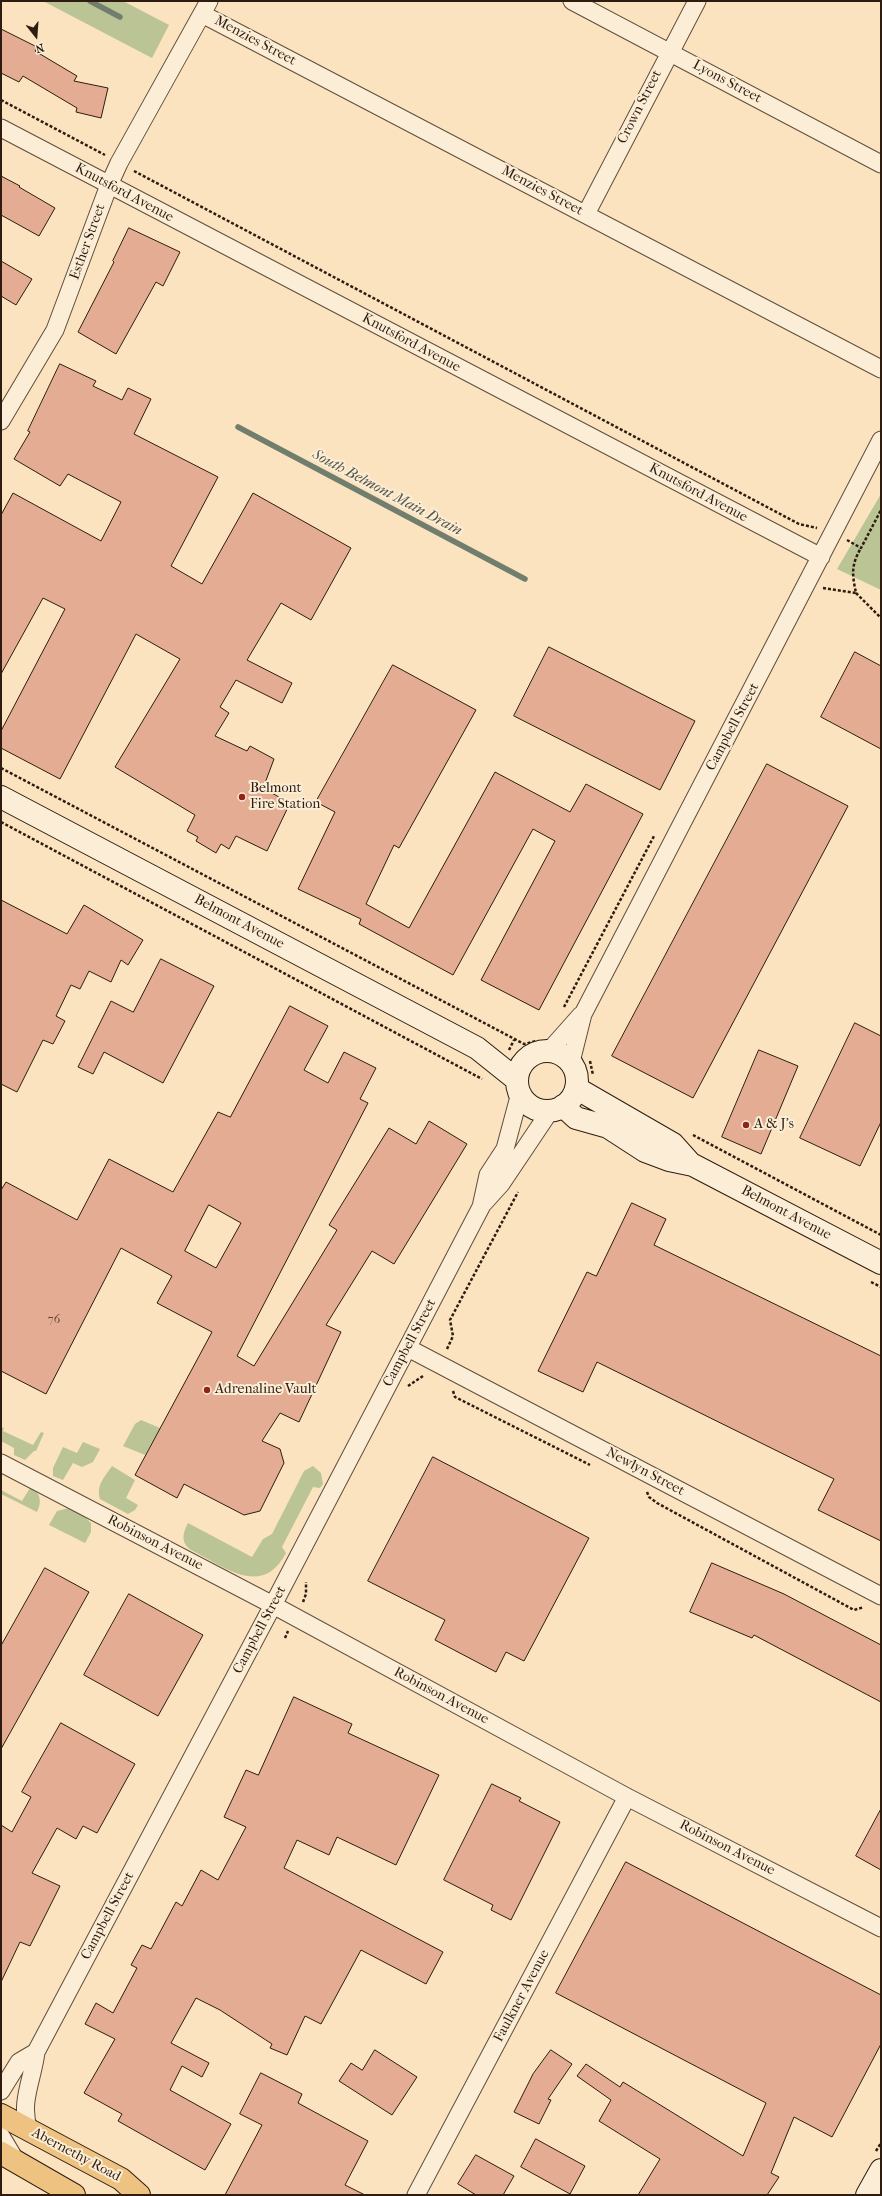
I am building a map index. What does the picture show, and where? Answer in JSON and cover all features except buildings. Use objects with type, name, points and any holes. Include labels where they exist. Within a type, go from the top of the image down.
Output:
[{"type":"main road","name":"Belmont Avenue","points":[[1,797],[478,1048],[518,1087]]},
{"type":"main road","name":"Belmont Avenue","points":[[478,1048],[539,1049]]},
{"type":"main road","points":[[539,1049],[557,1053],[573,1053],[575,1070],[585,1083],[569,1102],[556,1109],[532,1107],[518,1087],[519,1071],[539,1049]]},
{"type":"main road","name":"Belmont Avenue","points":[[585,1083],[673,1144],[690,1163]]},
{"type":"main road","name":"Belmont Avenue","points":[[556,1109],[576,1118],[608,1127],[646,1151],[669,1160],[690,1163],[881,1263]]},
{"type":"main road","name":"Abernethy Road","points":[[1,2115],[150,2195]]},
{"type":"main road","points":[[8,2157],[74,2195]]},
{"type":"main road","points":[[867,2195],[881,2170]]},
{"type":"main road","points":[[121,2179],[139,2195]]},
{"type":"street","name":"Lyons Street","points":[[572,1],[881,164]]},
{"type":"street","name":"Crown Street","points":[[586,214],[669,51],[697,1]]},
{"type":"street","name":"Esther Street","points":[[1,420],[55,330],[109,185],[119,163],[206,8]]},
{"type":"street","name":"Menzies Street","points":[[206,8],[586,214],[881,369]]},
{"type":"street","name":"Knutsford Avenue","points":[[1,128],[821,557]]},
{"type":"street","name":"Campbell Street","points":[[573,1053],[583,1014],[881,440]]},
{"type":"street","name":"Campbell Street","points":[[539,1049],[583,1014]]},
{"type":"street","name":"Campbell Street","points":[[481,1207],[488,1175],[505,1149],[518,1087]]},
{"type":"street","name":"Campbell Street","points":[[30,2130],[25,2119],[25,2094],[34,2070],[36,2052],[273,1605],[481,1207],[501,1184],[556,1109]]},
{"type":"street","name":"Newlyn Street","points":[[408,1348],[874,1601]]},
{"type":"street","name":"Robinson Avenue","points":[[1,1464],[296,1617],[627,1797],[881,1928]]},
{"type":"street","name":"Faulkner Avenue","points":[[416,2195],[627,1797]]},
{"type":"street","points":[[1,2091],[19,2062],[36,2052]]},
{"type":"street","points":[[1,2136],[8,2157]]},
{"type":"path","points":[[1,100],[799,524],[834,533],[861,548],[881,510]]},
{"type":"path","points":[[856,593],[881,618]]},
{"type":"path","points":[[1,768],[524,1044],[539,1049]]},
{"type":"path","points":[[1,822],[486,1081]]},
{"type":"path","points":[[573,1053],[588,1050],[585,1083]]},
{"type":"path","points":[[688,1132],[881,1235]]},
{"type":"path","points":[[405,1389],[422,1376],[436,1374],[453,1336],[450,1320],[520,1189]]},
{"type":"path","points":[[867,1280],[881,1287]]},
{"type":"path","points":[[452,1385],[455,1396],[597,1469]]},
{"type":"path","points":[[644,1486],[649,1497],[657,1503],[854,1610],[874,1601]]},
{"type":"path","points":[[286,1638],[306,1594],[306,1578]]},
{"type":"green space","points":[[43,1],[123,1],[169,25],[152,58]]},
{"type":"green space","points":[[881,494],[881,590],[837,569]]},
{"type":"green space","points":[[141,1420],[160,1428],[145,1455],[123,1446],[135,1424]]},
{"type":"green space","points":[[1,1427],[4,1428],[3,1431],[33,1445],[41,1432],[44,1433],[36,1451],[34,1451],[25,1460],[14,1455],[14,1448],[1,1441]]},
{"type":"green space","points":[[83,1442],[100,1449],[93,1462],[82,1467],[73,1463],[63,1480],[53,1476],[53,1468],[63,1447],[77,1453]]},
{"type":"green space","points":[[112,1466],[135,1480],[126,1498],[138,1505],[135,1510],[128,1514],[100,1499],[100,1486]]},
{"type":"green space","points":[[313,1466],[321,1473],[323,1484],[320,1488],[313,1487],[282,1547],[286,1553],[276,1567],[266,1574],[254,1576],[242,1575],[216,1564],[191,1550],[185,1544],[184,1534],[188,1523],[252,1557],[263,1539],[272,1534],[304,1471]]},
{"type":"green space","points":[[30,1488],[36,1492],[40,1498],[40,1505],[37,1512],[1,1494],[1,1490],[22,1501]]},
{"type":"green space","points":[[69,1508],[85,1517],[91,1523],[91,1532],[85,1543],[49,1525],[57,1511]]},
{"type":"waterway","name":"South Belmont Main Drain","points":[[90,1],[120,17]]},
{"type":"waterway","name":"South Belmont Main Drain","points":[[238,427],[525,579]]},
{"type":"place","name":"Belmont Fire Station","points":[[242,797]]},
{"type":"place","name":"A & J's","points":[[746,1125]]},
{"type":"place","name":"Adrenaline Vault","points":[[207,1390]]}]
